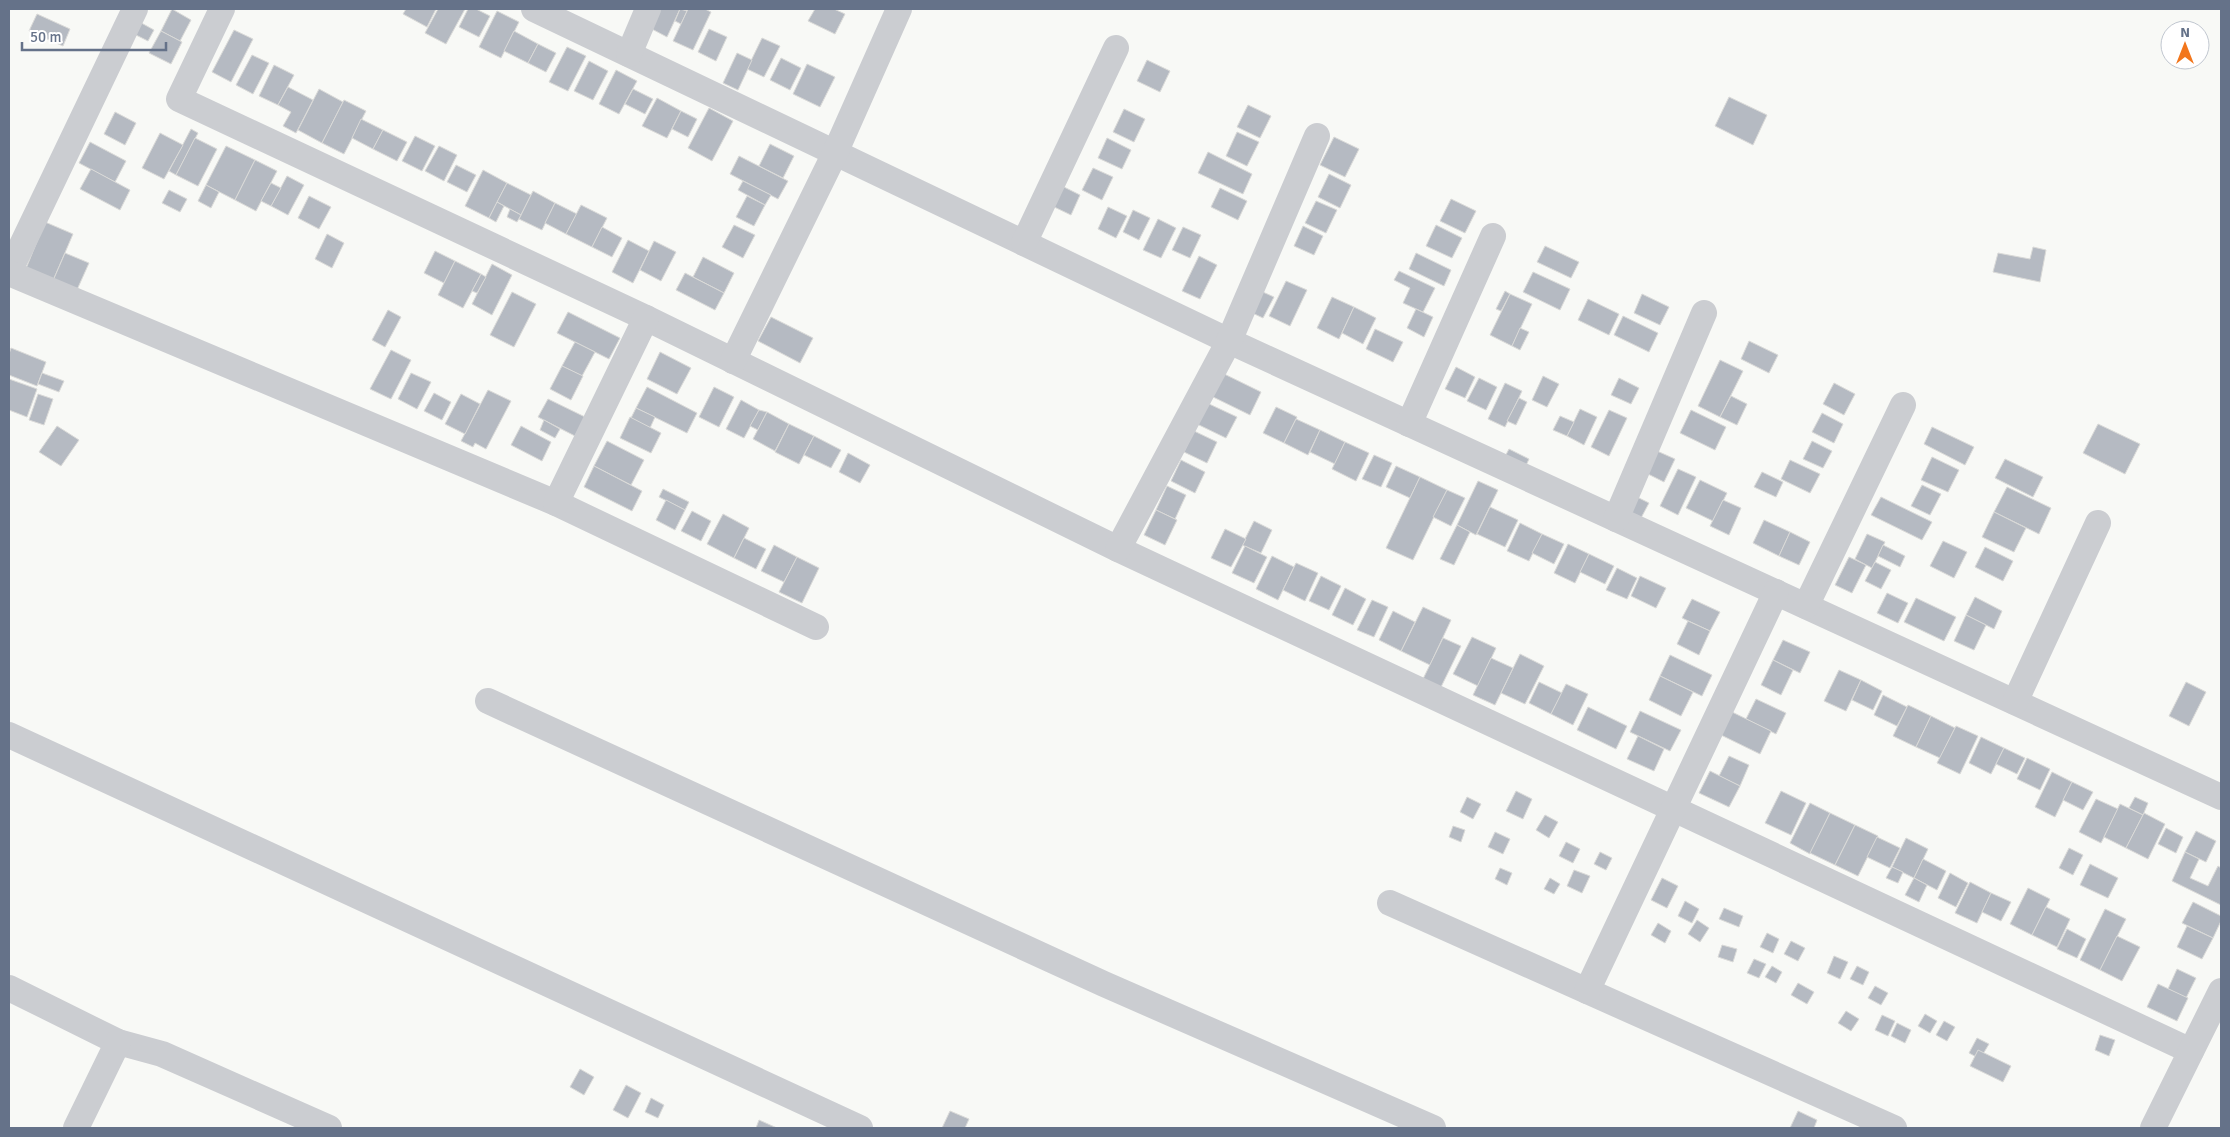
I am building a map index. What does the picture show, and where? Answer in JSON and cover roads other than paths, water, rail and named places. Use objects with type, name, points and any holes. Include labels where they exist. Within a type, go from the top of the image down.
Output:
[{"type":"street","points":[[135,9],[9,272],[556,503],[816,627]]},
{"type":"street","points":[[222,9],[179,99],[646,318],[1118,549],[2191,1051]]},
{"type":"street","points":[[534,9],[1229,341],[2221,797]]},
{"type":"street","points":[[629,54],[648,9]]},
{"type":"street","points":[[733,361],[835,153],[899,9]]},
{"type":"street","points":[[1024,243],[1116,48]]},
{"type":"street","points":[[1118,549],[1229,341],[1317,136]]},
{"type":"street","points":[[1409,424],[1493,236]]},
{"type":"street","points":[[1616,519],[1704,313]]},
{"type":"street","points":[[556,503],[646,318]]},
{"type":"street","points":[[1806,606],[1903,405]]},
{"type":"street","points":[[2015,702],[2098,523]]},
{"type":"street","points":[[1587,991],[1776,592]]},
{"type":"street","points":[[488,701],[1139,1000],[1434,1128]]},
{"type":"street","points":[[9,735],[860,1128]]},
{"type":"street","points":[[1390,903],[1894,1128]]},
{"type":"street","points":[[9,988],[118,1042],[162,1054],[329,1128]]},
{"type":"street","points":[[2153,1128],[2221,992]]},
{"type":"street","points":[[76,1128],[118,1042]]}]
